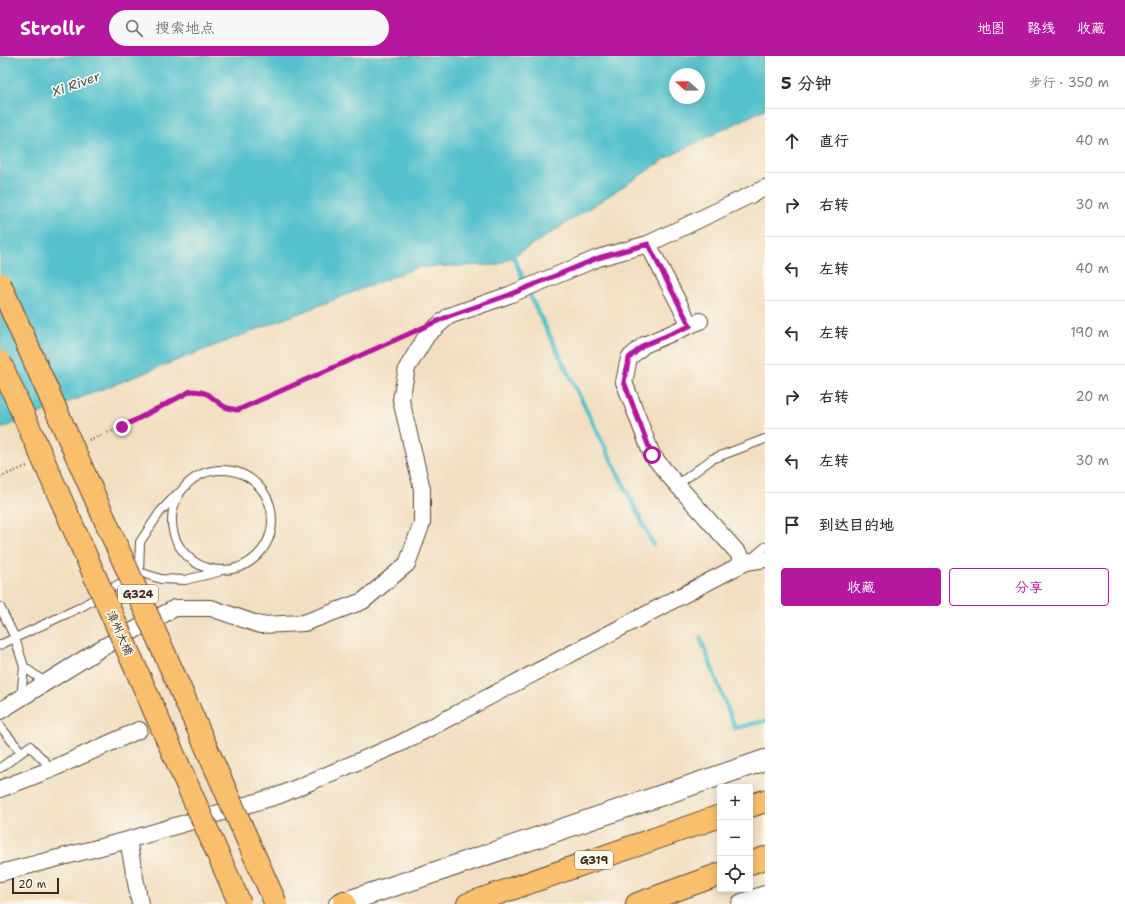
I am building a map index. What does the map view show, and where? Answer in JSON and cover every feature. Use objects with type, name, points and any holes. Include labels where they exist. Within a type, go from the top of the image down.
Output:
[{"type":"highway","name":"G324","points":[[0,284],[276,904]]},
{"type":"highway","name":"漳州大橋","points":[[0,362],[240,904]]},
{"type":"highway","points":[[753,805],[765,800]]},
{"type":"highway","name":"G319","points":[[468,904],[717,817]]},
{"type":"highway","points":[[753,862],[765,858]]},
{"type":"highway","points":[[637,904],[717,875]]},
{"type":"street","points":[[0,711],[100,649],[175,608],[211,608],[260,625],[304,623],[363,602],[407,564],[422,522],[422,489],[401,400],[408,368],[427,335],[449,316],[509,295],[598,258],[648,244],[765,188]]},
{"type":"street","points":[[648,244],[695,323],[644,345],[629,358],[624,382],[652,455],[746,562]]},
{"type":"street","points":[[0,873],[128,840],[280,795],[399,744],[746,562],[765,559]]},
{"type":"street","points":[[0,789],[52,769],[139,730]]},
{"type":"street","points":[[342,903],[765,760]]},
{"type":"street","points":[[128,840],[140,904]]},
{"type":"street","points":[[742,904],[765,896]]},
{"type":"lane","points":[[677,485],[712,459],[765,439]]},
{"type":"lane","points":[[0,645],[81,607],[139,572],[161,579],[185,580],[238,568],[248,563],[253,560],[264,548],[271,532],[272,515],[268,499],[258,485],[245,475],[230,470],[213,470],[197,476],[160,512],[140,542],[139,572]]},
{"type":"lane","points":[[184,487],[175,500],[172,516],[173,533],[180,548],[191,560],[205,568],[222,571]]},
{"type":"lane","points":[[746,562],[765,547]]},
{"type":"lane","points":[[0,606],[15,638],[24,667],[22,698]]},
{"type":"lane","points":[[24,667],[46,683]]},
{"type":"lane","points":[[0,726],[22,752]]},
{"type":"lane","points":[[0,768],[30,746],[52,769]]},
{"type":"path","points":[[86,442],[122,427],[191,391],[201,391],[213,397],[226,408],[238,410],[413,332]]},
{"type":"path","points":[[0,477],[29,466]]},
{"type":"water","name":"Xi River","points":[[0,56],[765,56],[765,109],[670,156],[548,235],[498,265],[418,267],[0,429]]},
{"type":"waterway","points":[[511,251],[533,302],[653,544]]},
{"type":"waterway","points":[[700,637],[735,728],[765,721]]},
{"type":"route","points":[[122,427],[191,391],[201,391],[213,397],[226,408],[238,410],[449,316],[509,295],[598,258],[648,244],[690,326],[644,345],[629,358],[624,382],[652,455]]}]
